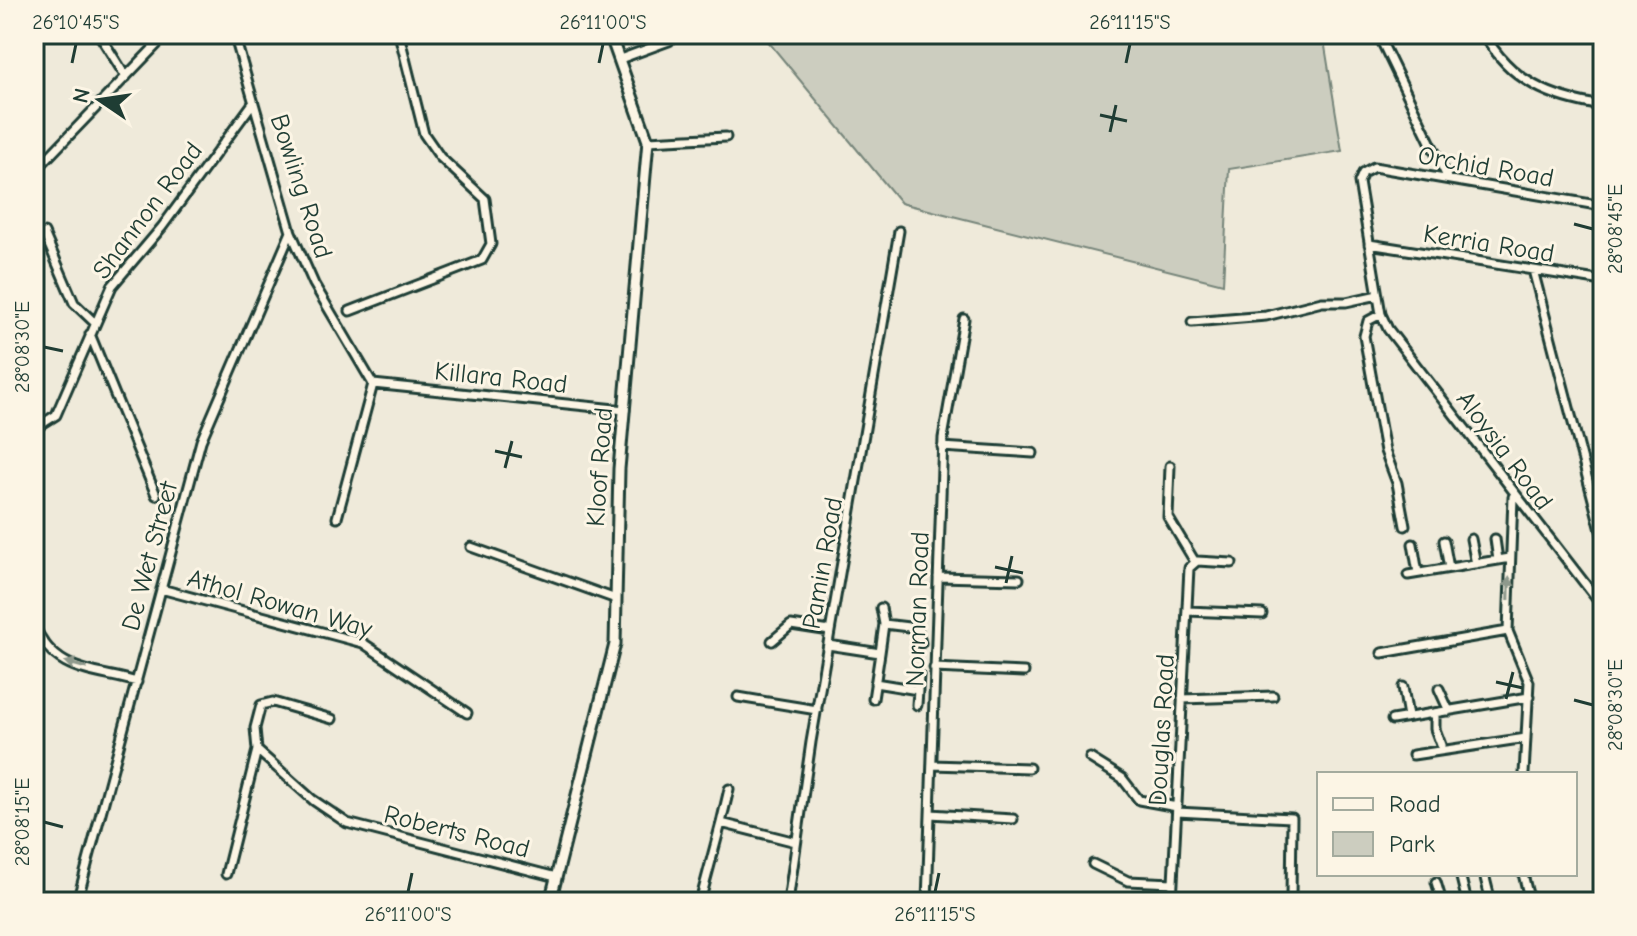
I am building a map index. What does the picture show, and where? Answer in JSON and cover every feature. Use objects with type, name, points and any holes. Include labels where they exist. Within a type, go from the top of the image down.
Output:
[{"type":"main road","name":"Kloof Road","points":[[550,902],[610,676],[615,644],[619,469],[648,141],[610,34]]},
{"type":"street","points":[[99,34],[126,77]]},
{"type":"street","points":[[34,172],[167,34]]},
{"type":"street","name":"Bowling Road","points":[[234,34],[291,232],[314,284],[373,384]]},
{"type":"street","points":[[350,311],[482,260],[491,244],[485,199],[440,157],[419,122],[399,34]]},
{"type":"street","points":[[1378,34],[1448,179]]},
{"type":"street","points":[[1484,34],[1521,79],[1564,100],[1603,106]]},
{"type":"street","points":[[620,59],[669,41]]},
{"type":"street","name":"Shannon Road","points":[[34,429],[56,415],[112,286],[162,227],[253,103]]},
{"type":"street","points":[[648,141],[726,137]]},
{"type":"street","points":[[34,149],[42,163]]},
{"type":"street","name":"Orchid Road","points":[[1369,244],[1359,185],[1363,173],[1374,167],[1603,206]]},
{"type":"street","name":"Pamin Road","points":[[788,902],[830,631],[899,231]]},
{"type":"street","name":"De Wet Street","points":[[77,902],[201,441],[291,232]]},
{"type":"street","points":[[44,233],[74,303],[95,323]]},
{"type":"street","points":[[1369,244],[1381,314],[1368,321],[1364,336],[1385,451],[1397,483],[1405,526]]},
{"type":"street","name":"Kerria Road","points":[[1369,244],[1603,281]]},
{"type":"street","points":[[1533,270],[1603,538]]},
{"type":"street","points":[[1192,322],[1266,316],[1322,302],[1346,302],[1378,295]]},
{"type":"street","name":"Aloysia Road","points":[[1381,314],[1388,329],[1513,495],[1603,607]]},
{"type":"street","name":"Norman Road","points":[[927,902],[942,447],[964,319]]},
{"type":"street","points":[[90,334],[156,495]]},
{"type":"street","points":[[337,518],[373,384]]},
{"type":"street","name":"Killara Road","points":[[373,384],[625,410]]},
{"type":"street","points":[[942,447],[1033,453]]},
{"type":"street","points":[[1170,466],[1168,517],[1195,562],[1232,563]]},
{"type":"street","points":[[1513,495],[1508,631],[1527,676],[1529,697],[1524,772]]},
{"type":"street","points":[[1471,539],[1476,564]]},
{"type":"street","points":[[1495,539],[1498,560]]},
{"type":"street","points":[[1444,541],[1449,568]]},
{"type":"street","points":[[1413,544],[1418,573]]},
{"type":"street","points":[[471,547],[616,599]]},
{"type":"street","points":[[1408,575],[1510,558]]},
{"type":"street","name":"Douglas Road","points":[[1172,902],[1189,568],[1195,562]]},
{"type":"street","points":[[938,577],[1019,579]]},
{"type":"street","name":"Athol Rowan Way","points":[[161,589],[356,641],[467,713]]},
{"type":"street","points":[[873,699],[884,624],[881,608]]},
{"type":"street","points":[[1187,611],[1262,614]]},
{"type":"street","points":[[884,624],[917,628],[921,643]]},
{"type":"street","points":[[34,625],[43,645],[59,660],[137,682]]},
{"type":"street","points":[[772,641],[791,625],[830,631]]},
{"type":"street","points":[[1382,653],[1508,631]]},
{"type":"street","points":[[828,645],[880,653]]},
{"type":"street","points":[[934,668],[1024,672]]},
{"type":"street","points":[[917,705],[919,675]]},
{"type":"street","points":[[875,683],[918,690]]},
{"type":"street","points":[[1403,687],[1408,717]]},
{"type":"street","points":[[1439,689],[1449,711]]},
{"type":"street","points":[[1182,699],[1273,696]]},
{"type":"street","points":[[738,697],[817,710]]},
{"type":"street","points":[[1392,720],[1529,697]]},
{"type":"street","points":[[226,874],[257,750],[256,722],[265,702],[332,719]]},
{"type":"street","points":[[1435,713],[1435,729],[1441,745]]},
{"type":"street","points":[[1413,755],[1526,738]]},
{"type":"street","name":"Roberts Road","points":[[257,750],[313,800],[347,823],[556,877]]},
{"type":"street","points":[[1090,758],[1122,778],[1139,800],[1177,810],[1292,818],[1291,898]]},
{"type":"street","points":[[932,765],[1029,768]]},
{"type":"street","points":[[700,902],[729,789]]},
{"type":"street","points":[[930,814],[1013,819]]},
{"type":"street","points":[[721,823],[796,842]]},
{"type":"street","points":[[1093,864],[1128,881],[1173,883]]},
{"type":"street","points":[[1460,876],[1467,902]]},
{"type":"street","points":[[1484,876],[1491,902]]},
{"type":"street","points":[[1524,876],[1530,902]]},
{"type":"street","points":[[1436,882],[1442,902]]},
{"type":"green space","points":[[762,34],[1323,34],[1342,151],[1229,169],[1223,284],[901,203]]}]
